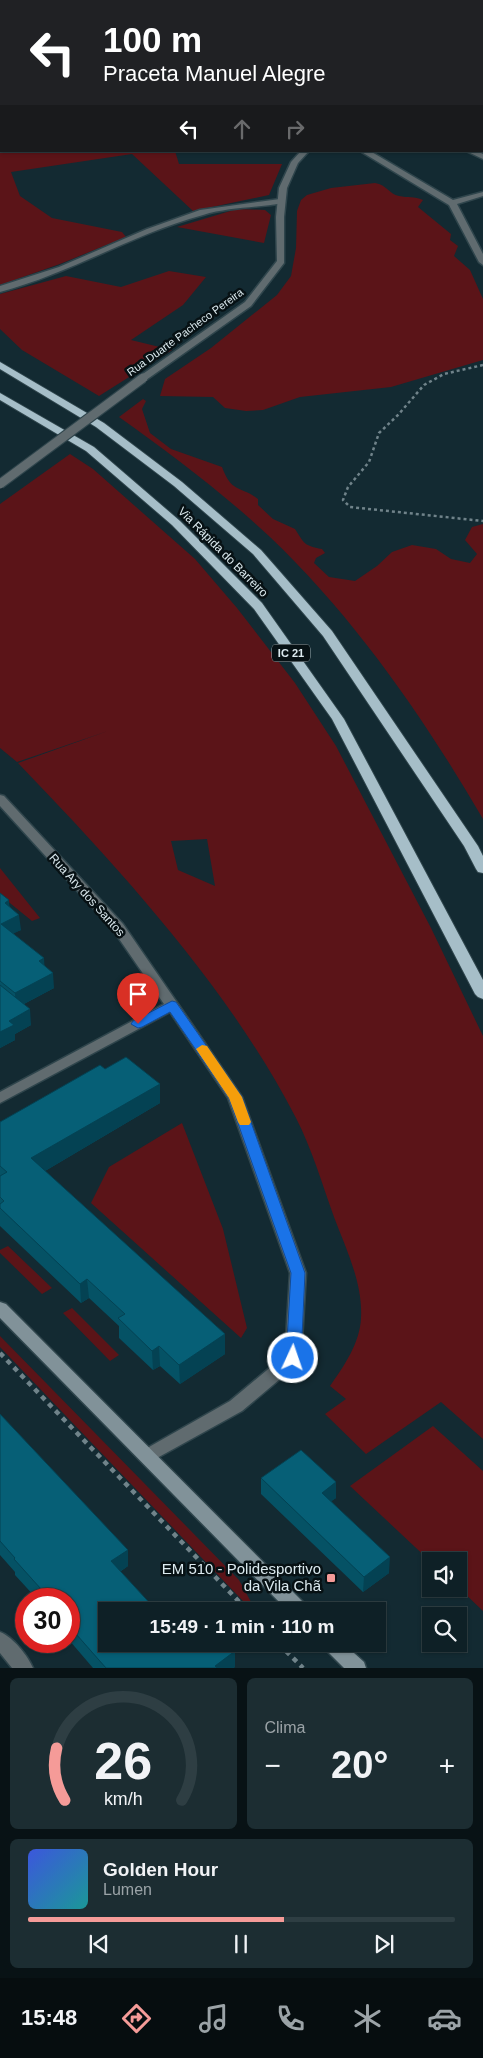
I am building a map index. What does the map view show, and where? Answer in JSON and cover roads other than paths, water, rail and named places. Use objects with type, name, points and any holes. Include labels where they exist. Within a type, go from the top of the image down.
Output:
[{"type":"highway","name":"Via Rápida do Barreiro","points":[[0,365],[100,425],[178,484],[257,552],[328,634],[471,846],[483,869]]},
{"type":"highway","name":"Via Rápida do Barreiro","points":[[0,396],[90,449],[176,522],[258,606],[338,720],[483,994]]},
{"type":"main road","points":[[0,1308],[291,1602]]},
{"type":"main road","points":[[340,1652],[357,1668]]},
{"type":"street","name":"Rua Duarte Pacheco Pereira","points":[[0,484],[143,378],[248,304],[282,261],[280,201],[292,164],[305,152]]},
{"type":"street","points":[[366,152],[452,203],[458,210],[483,262]]},
{"type":"street","points":[[452,203],[483,194]]},
{"type":"street","points":[[0,289],[62,270],[150,231],[203,212],[280,201]]},
{"type":"street","name":"Rua Ary dos Santos","points":[[0,799],[118,927],[236,1097],[298,1273],[293,1358],[236,1406],[148,1456]]},
{"type":"street","points":[[0,1098],[172,1005]]},
{"type":"street","points":[[0,1640],[24,1668]]},
{"type":"place","name":"EM 510 - Polidesportivo da Vila Chã","points":[[331,1578]]}]
